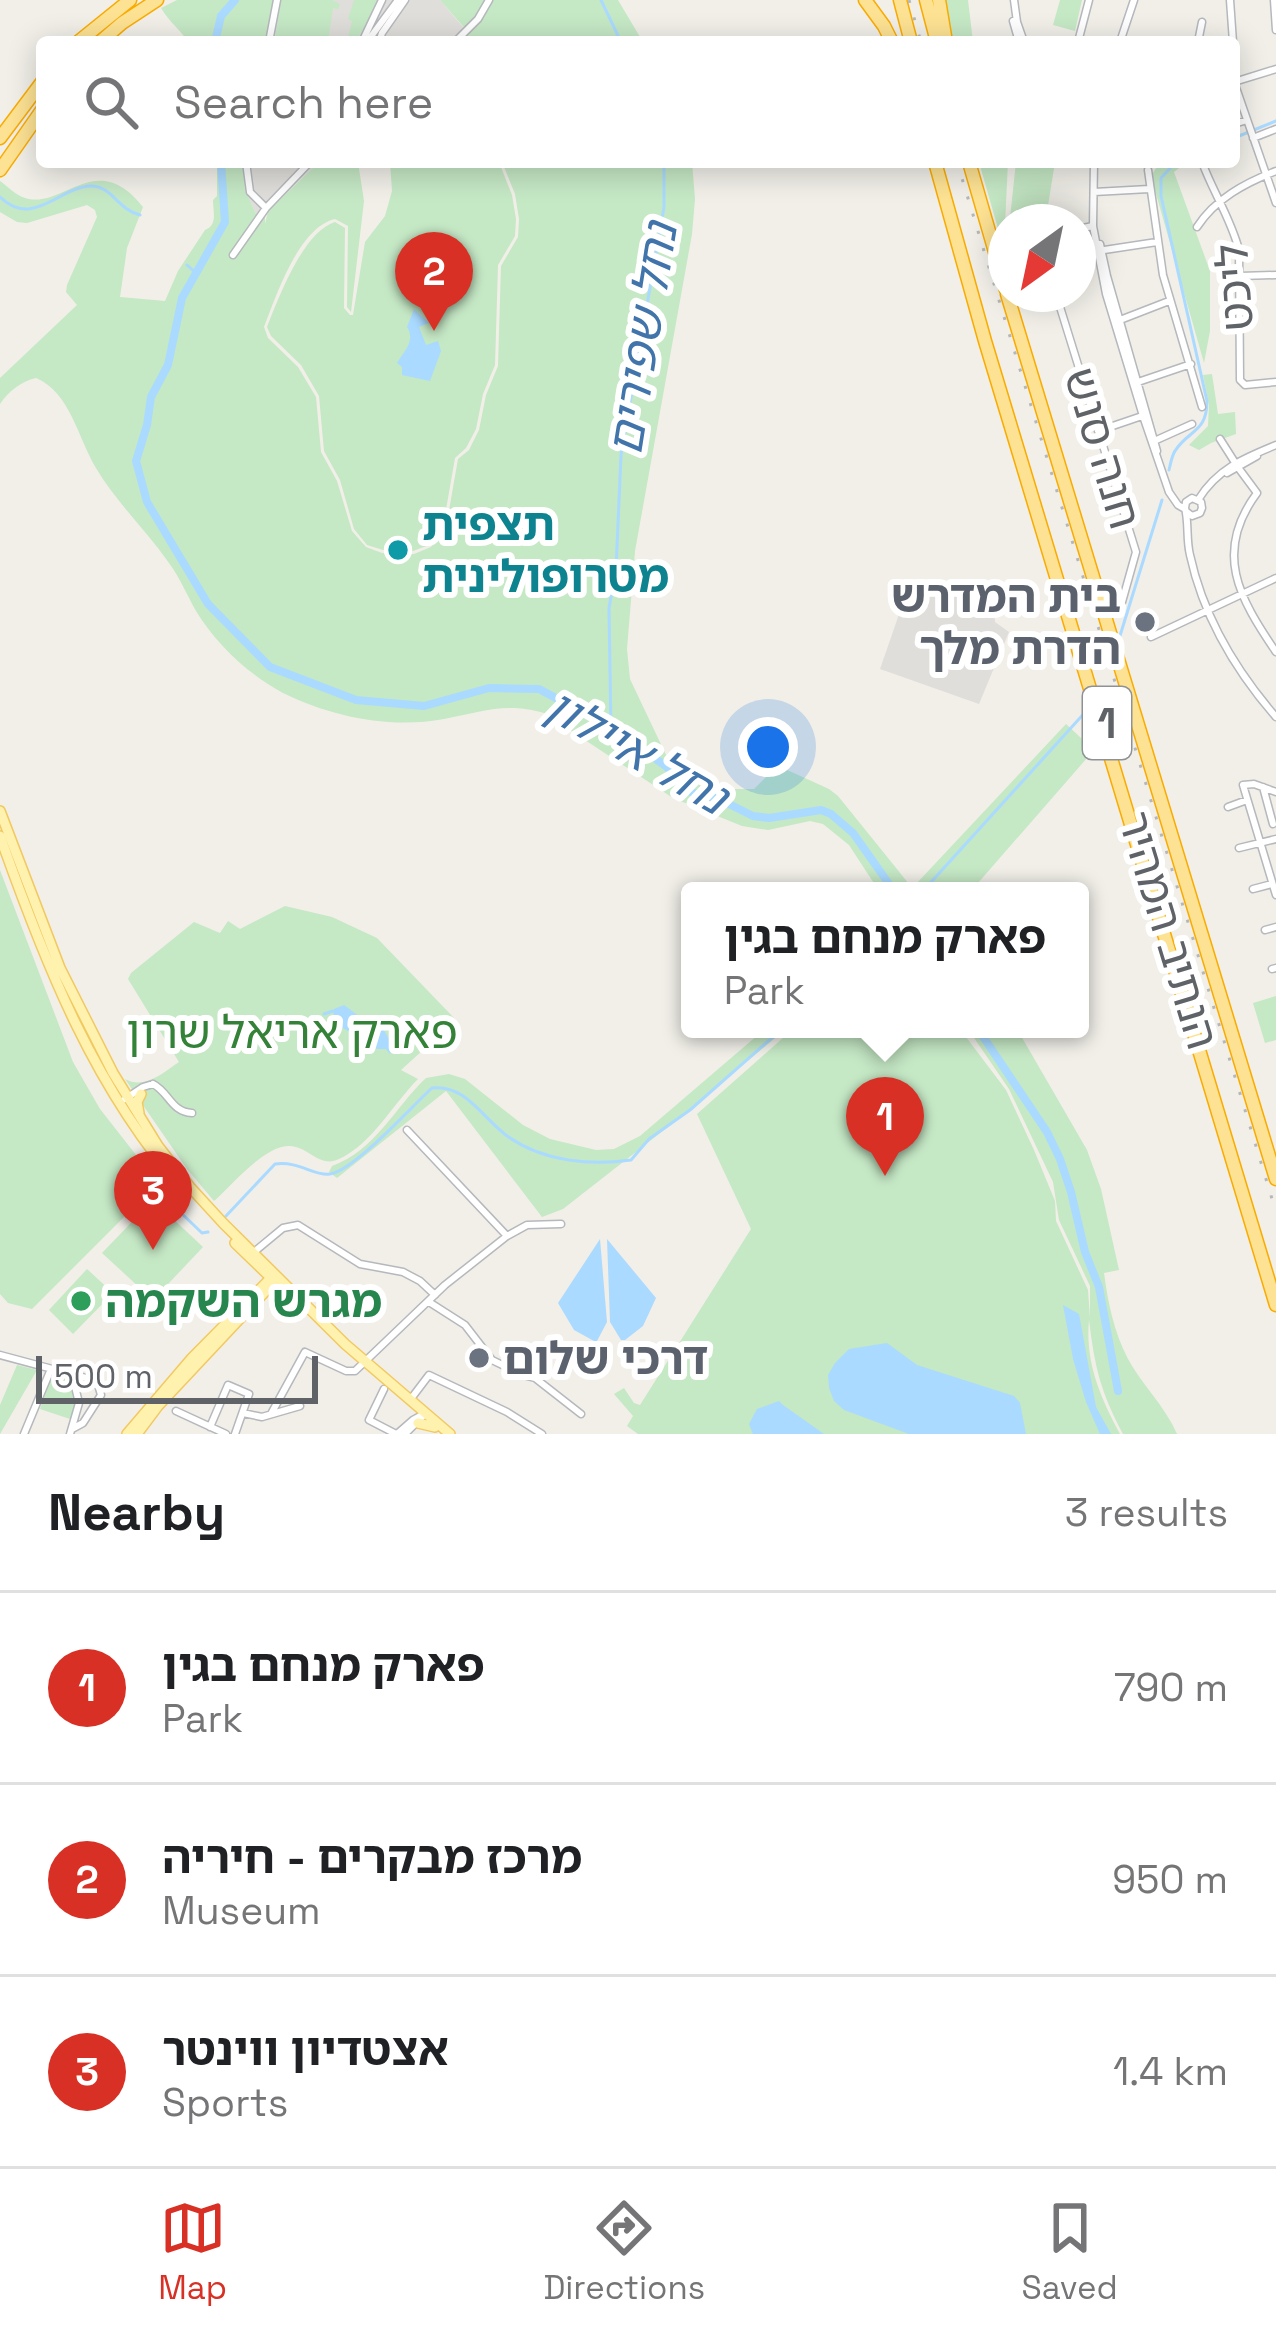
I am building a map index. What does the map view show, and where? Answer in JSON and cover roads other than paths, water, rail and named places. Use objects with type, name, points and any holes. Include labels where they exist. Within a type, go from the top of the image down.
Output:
[{"type":"highway","points":[[85,36],[130,0]]},
{"type":"highway","points":[[107,36],[157,0]]},
{"type":"highway","points":[[865,0],[889,36]]},
{"type":"highway","points":[[896,0],[905,36]]},
{"type":"highway","points":[[926,0],[935,36]]},
{"type":"highway","points":[[939,0],[945,36]]},
{"type":"highway","points":[[0,139],[36,90]]},
{"type":"highway","points":[[0,170],[36,119]]},
{"type":"highway","name":"1","points":[[937,168],[989,358],[1276,1306]]},
{"type":"highway","name":"הנתיב המהיר","points":[[938,168],[1276,1284]]},
{"type":"highway","name":"1","points":[[971,168],[988,229]]},
{"type":"highway","name":"1","points":[[1012,312],[1276,1178]]},
{"type":"main road","points":[[0,811],[49,943],[125,1101],[190,1187],[250,1253],[256,1274],[253,1296]]},
{"type":"main road","points":[[0,836],[53,975],[159,1161],[360,1363]]},
{"type":"main road","points":[[113,1073],[127,1088],[140,1092],[140,1118]]},
{"type":"main road","points":[[137,1434],[275,1278]]},
{"type":"main road","points":[[275,1278],[360,1363],[443,1432]]},
{"type":"main road","points":[[127,1434],[192,1358],[275,1278]]},
{"type":"main road","points":[[267,1292],[287,1293]]},
{"type":"street","points":[[270,36],[277,0]]},
{"type":"street","points":[[367,36],[382,0]]},
{"type":"street","points":[[370,36],[402,0]]},
{"type":"street","points":[[381,36],[402,0]]},
{"type":"street","points":[[461,36],[489,0]]},
{"type":"street","points":[[1012,0],[1018,36]]},
{"type":"street","points":[[1080,36],[1089,0]]},
{"type":"street","points":[[1122,36],[1134,0]]},
{"type":"street","points":[[1230,0],[1233,36]]},
{"type":"street","points":[[1274,0],[1276,30]]},
{"type":"street","points":[[1199,36],[1202,22]]},
{"type":"street","points":[[1240,80],[1276,69]]},
{"type":"street","points":[[1240,101],[1271,172],[1276,203]]},
{"type":"street","points":[[1240,122],[1246,120]]},
{"type":"street","points":[[1252,137],[1276,129]]},
{"type":"street","points":[[247,168],[250,192],[266,208]]},
{"type":"street","points":[[233,255],[266,208],[304,168]]},
{"type":"street","points":[[1094,168],[1094,204]]},
{"type":"street","name":"ליכט","points":[[1205,168],[1235,233],[1240,380],[1245,385],[1276,382]]},
{"type":"street","points":[[1148,170],[1169,301],[1202,407]]},
{"type":"street","points":[[1197,227],[1239,187],[1271,172]]},
{"type":"street","points":[[1094,192],[1150,189]]},
{"type":"street","points":[[1096,224],[1106,293],[1169,492],[1187,510],[1202,511],[1199,501]]},
{"type":"street","points":[[1096,236],[1145,415]]},
{"type":"street","points":[[1096,251],[1157,242]]},
{"type":"street","points":[[1240,276],[1276,274]]},
{"type":"street","points":[[1120,320],[1169,301]]},
{"type":"street","name":"חנה סנש","points":[[1061,312],[1136,552],[1122,602]]},
{"type":"street","points":[[1138,382],[1191,364]]},
{"type":"street","points":[[1098,430],[1145,415]]},
{"type":"street","points":[[1153,441],[1192,424]]},
{"type":"street","points":[[1220,439],[1257,493],[1234,537],[1234,566],[1242,596],[1276,652]]},
{"type":"street","points":[[1199,501],[1236,464],[1276,447]]},
{"type":"street","points":[[1199,501],[1192,498],[1187,510],[1187,543],[1207,612],[1233,659],[1276,716]]},
{"type":"street","points":[[1150,637],[1276,578]]},
{"type":"street","points":[[1268,707],[1276,700]]},
{"type":"street","points":[[1276,792],[1243,784],[1276,896]]},
{"type":"street","points":[[1263,787],[1273,824]]},
{"type":"street","points":[[1228,807],[1247,800]]},
{"type":"street","points":[[1239,848],[1276,839]]},
{"type":"street","points":[[1253,889],[1272,884]]},
{"type":"street","points":[[1265,929],[1276,927]]},
{"type":"street","points":[[125,1101],[153,1084],[174,1107],[192,1113]]},
{"type":"street","points":[[407,1130],[507,1236]]},
{"type":"street","points":[[272,1414],[304,1352],[350,1372],[507,1236],[527,1226],[561,1224]]},
{"type":"street","points":[[250,1253],[283,1228],[298,1225],[360,1264],[403,1272],[420,1281],[432,1299],[465,1324],[492,1360],[535,1378],[580,1414]]},
{"type":"street","points":[[0,1355],[97,1381],[101,1395],[83,1423],[71,1432]]},
{"type":"street","points":[[24,1434],[51,1369]]},
{"type":"street","points":[[71,1432],[79,1403],[72,1375]]},
{"type":"street","points":[[411,1403],[429,1375],[542,1434]]},
{"type":"street","points":[[176,1411],[210,1426],[231,1434],[249,1394],[228,1384],[210,1426]]},
{"type":"street","points":[[384,1389],[369,1420],[400,1434],[421,1418]]},
{"type":"street","points":[[243,1413],[262,1417],[301,1406]]},
{"type":"water","points":[[414,309],[429,323],[419,327],[426,345],[438,341],[441,351],[430,381],[402,375],[397,363],[410,341],[407,327]]},
{"type":"water","points":[[344,1005],[382,1027],[393,1046],[390,1054],[335,1023],[334,1009]]},
{"type":"water","points":[[600,1239],[607,1322],[594,1341],[574,1330],[558,1303]]},
{"type":"water","points":[[607,1239],[656,1298],[643,1326],[625,1340],[610,1322]]},
{"type":"water","points":[[1063,1305],[1079,1314],[1096,1407],[1111,1434],[1100,1434],[1086,1402]]},
{"type":"water","points":[[887,1343],[917,1365],[1014,1396],[1020,1403],[1026,1434],[909,1434],[844,1410],[829,1388],[828,1375],[835,1363],[849,1349]]},
{"type":"water","points":[[779,1401],[824,1434],[753,1434],[749,1424],[757,1409]]},
{"type":"waterway","name":"נחל איילון","points":[[216,36],[221,16],[235,0]]},
{"type":"waterway","name":"נחל שפירים","points":[[601,0],[618,36]]},
{"type":"waterway","points":[[1240,136],[1276,121]]},
{"type":"waterway","name":"נחל איילון","points":[[221,168],[225,222],[182,298],[168,365],[151,397],[136,461],[147,502],[208,604],[270,667],[356,700],[424,706],[489,688],[539,689],[642,749],[693,793],[719,799],[753,816],[821,810],[831,814],[853,833],[888,882]]},
{"type":"waterway","name":"נחל שפירים","points":[[611,732],[609,608],[616,570],[621,455],[664,207],[664,168]]},
{"type":"waterway","points":[[1169,470],[1175,451],[1204,419],[1207,401],[1161,196],[1161,178],[1170,168]]},
{"type":"waterway","points":[[0,197],[12,206],[35,208],[91,186],[140,215]]},
{"type":"waterway","points":[[187,265],[196,273]]},
{"type":"waterway","points":[[1119,639],[1162,500]]},
{"type":"waterway","points":[[931,882],[1089,708]]},
{"type":"waterway","points":[[324,1014],[333,1011]]},
{"type":"waterway","points":[[226,1216],[275,1164],[324,1174],[340,1170],[368,1150],[432,1088],[465,1097],[500,1131],[537,1152],[584,1162],[631,1160],[649,1139],[690,1110],[772,1038]]},
{"type":"waterway","name":"נחל איילון","points":[[984,1038],[1060,1159],[1099,1287],[1118,1391]]},
{"type":"waterway","points":[[156,1189],[202,1233],[208,1232]]},
{"type":"railway","points":[[909,0],[919,36]]},
{"type":"railway","points":[[959,168],[1276,1212]]},
{"type":"place","name":"מרכז מבקרים - חיריה","points":[[434,331]]},
{"type":"place","name":"תצפית מטרופולינית","points":[[398,550]]},
{"type":"place","name":"בית המדרש הדרת מלך","points":[[1145,622]]},
{"type":"place","name":"פארק מנחם בגין","points":[[885,1176]]},
{"type":"place","name":"אצטדיון ווינטר","points":[[153,1250]]},
{"type":"place","name":"מגרש השקמה","points":[[81,1301]]},
{"type":"place","name":"דרכי שלום","points":[[479,1358]]},
{"type":"park label","name":"פארק אריאל שרון","points":[[292,1032]]}]
